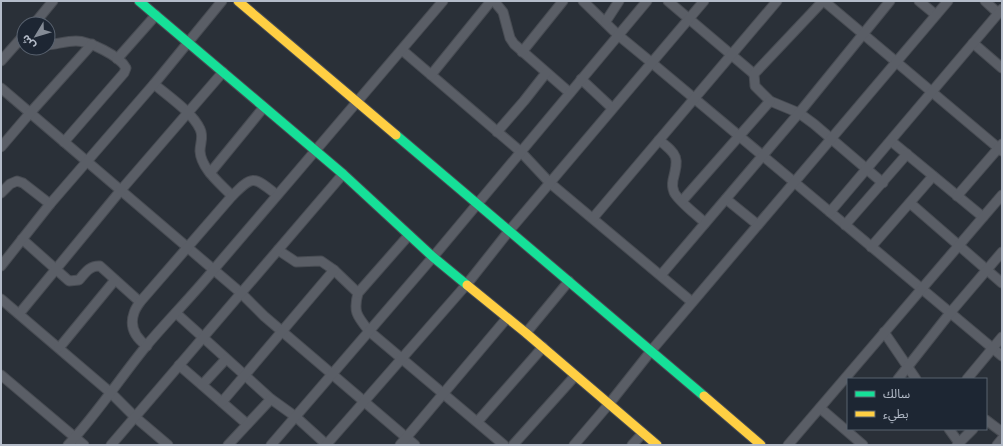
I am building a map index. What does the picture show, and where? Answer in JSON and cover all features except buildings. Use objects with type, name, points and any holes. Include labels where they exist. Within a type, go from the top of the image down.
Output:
[{"type":"street","points":[[41,16],[53,1]]},
{"type":"street","points":[[139,1],[343,174],[433,257],[543,347],[657,445]]},
{"type":"street","points":[[1,266],[50,204],[88,162],[222,1]]},
{"type":"street","points":[[238,1],[761,445]]},
{"type":"street","points":[[68,445],[147,346],[214,270],[443,1]]},
{"type":"street","points":[[431,75],[491,1]]},
{"type":"street","points":[[494,1],[503,12],[510,38],[514,44],[570,93]]},
{"type":"street","points":[[522,52],[563,1]]},
{"type":"street","points":[[583,1],[606,21],[618,35],[1002,356]]},
{"type":"street","points":[[606,21],[620,1]]},
{"type":"street","points":[[271,445],[478,204],[647,1]]},
{"type":"street","points":[[668,1],[754,74],[755,86],[770,100],[798,113],[814,124],[883,182]]},
{"type":"street","points":[[176,313],[270,399],[296,416],[327,445],[467,284],[550,182],[704,1]]},
{"type":"street","points":[[593,218],[777,1]]},
{"type":"street","points":[[754,74],[823,1],[1001,148],[957,196]]},
{"type":"street","points":[[661,275],[763,156],[890,1]]},
{"type":"street","points":[[919,1],[936,15]]},
{"type":"street","points":[[574,445],[692,302],[948,1]]},
{"type":"street","points":[[830,212],[1000,11],[985,1]]},
{"type":"street","points":[[117,59],[156,16]]},
{"type":"street","points":[[56,44],[76,41],[92,44],[117,59],[124,64],[126,68],[124,73],[64,142]]},
{"type":"street","points":[[974,43],[1002,68]]},
{"type":"street","points":[[1,61],[16,44]]},
{"type":"street","points":[[1,147],[92,44]]},
{"type":"street","points":[[402,50],[521,152],[550,182],[692,302]]},
{"type":"street","points":[[19,314],[121,190],[223,72]]},
{"type":"street","points":[[497,132],[546,73]]},
{"type":"street","points":[[581,79],[612,108]]},
{"type":"street","points":[[154,84],[188,113],[200,128],[202,137],[200,152],[204,162],[210,173],[232,196]]},
{"type":"street","points":[[1,88],[241,293],[264,316],[363,402],[403,441],[415,445]]},
{"type":"street","points":[[682,201],[770,100]]},
{"type":"street","points":[[210,173],[264,107]]},
{"type":"street","points":[[659,140],[672,150],[676,157],[677,165],[672,187],[674,194],[705,223]]},
{"type":"street","points":[[891,141],[983,217]]},
{"type":"street","points":[[845,225],[908,154]]},
{"type":"street","points":[[111,445],[343,174]]},
{"type":"street","points":[[871,247],[933,176]]},
{"type":"street","points":[[147,346],[138,339],[133,329],[134,313],[140,302],[232,196],[246,182],[252,179],[260,181],[277,195]]},
{"type":"street","points":[[1,193],[10,184],[17,181],[23,183],[50,204]]},
{"type":"street","points":[[788,445],[1002,195]]},
{"type":"street","points":[[726,199],[758,226]]},
{"type":"street","points":[[910,203],[1002,283]]},
{"type":"street","points":[[409,235],[358,293],[355,304],[356,312],[360,320],[369,330],[478,421],[504,445]]},
{"type":"street","points":[[22,240],[69,281],[79,280],[89,269],[94,266],[100,266],[140,302]]},
{"type":"street","points":[[278,250],[296,262],[321,261],[334,270],[358,293]]},
{"type":"street","points":[[899,378],[950,313],[1002,252]]},
{"type":"street","points":[[222,402],[334,270]]},
{"type":"street","points":[[59,348],[115,280]]},
{"type":"street","points":[[526,333],[569,281]]},
{"type":"street","points":[[1,299],[111,393],[135,417],[168,445]]},
{"type":"street","points":[[403,441],[507,318]]},
{"type":"street","points":[[884,332],[915,378]]},
{"type":"street","points":[[968,378],[1002,337]]},
{"type":"street","points":[[478,421],[543,347]]},
{"type":"street","points":[[202,385],[226,359]]},
{"type":"street","points":[[179,365],[247,424]]},
{"type":"street","points":[[513,445],[575,376]]},
{"type":"street","points":[[2,378],[84,445]]},
{"type":"street","points":[[228,445],[270,399]]},
{"type":"street","points":[[820,408],[847,428]]},
{"type":"street","points":[[987,421],[1002,432]]},
{"type":"street","points":[[951,430],[958,444],[972,430]]},
{"type":"street","points":[[851,431],[863,445]]},
{"type":"street","points":[[632,445],[643,433]]},
{"type":"street","points":[[997,445],[1002,439]]},
{"type":"traffic: fast","points":[[139,1],[343,174],[433,257],[467,285]]},
{"type":"traffic: fast","points":[[396,135],[704,396]]},
{"type":"traffic: slow","points":[[238,1],[396,135]]},
{"type":"traffic: slow","points":[[467,285],[526,333],[657,445]]},
{"type":"traffic: slow","points":[[704,396],[761,445]]}]
